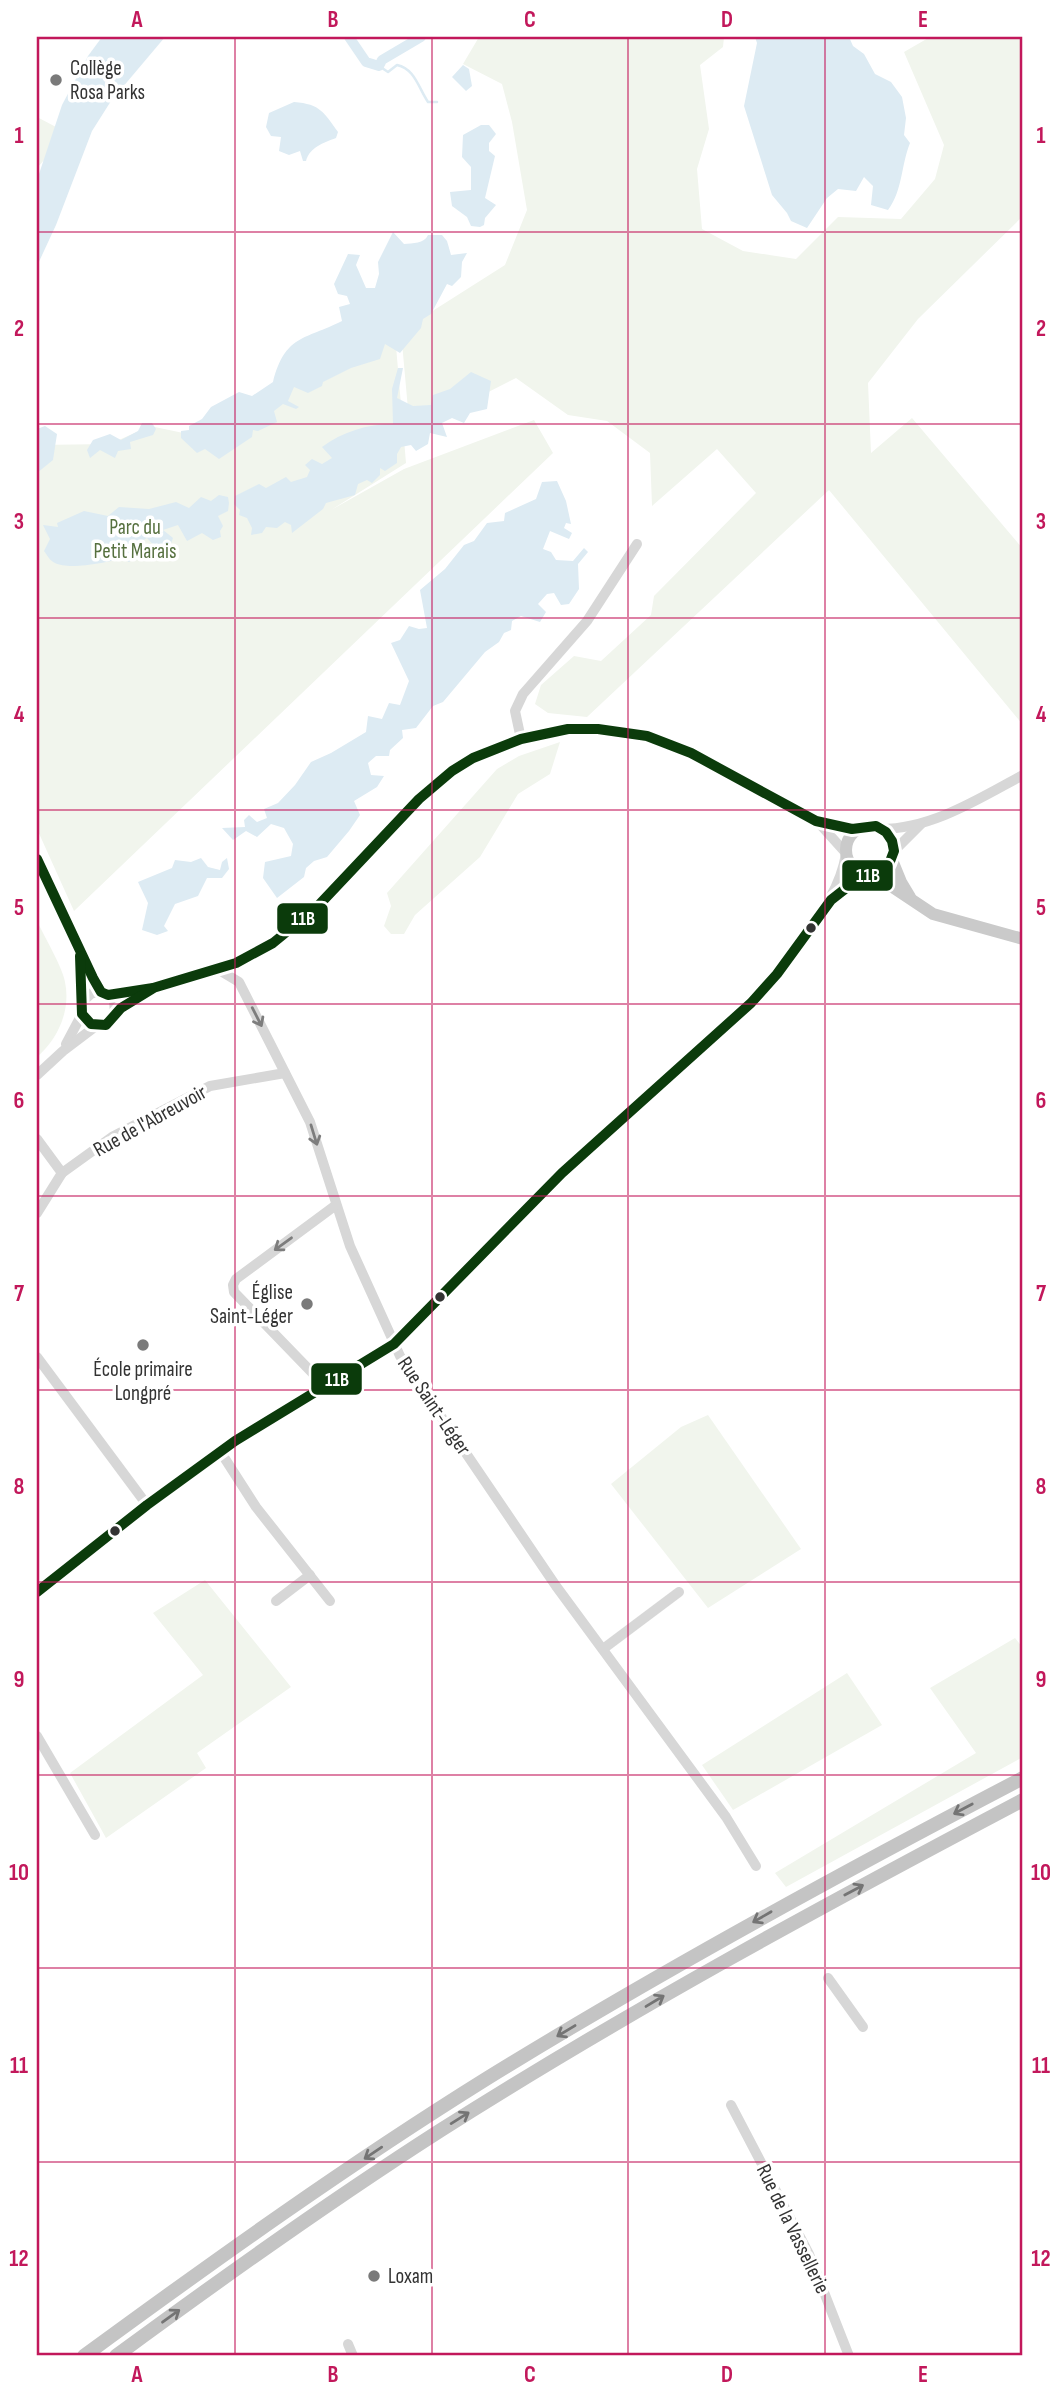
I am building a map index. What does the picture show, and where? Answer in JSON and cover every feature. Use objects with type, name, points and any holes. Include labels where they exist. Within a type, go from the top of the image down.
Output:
[{"type":"highway","points":[[84,2356],[295,2206],[485,2080],[600,2010],[778,1908],[1023,1778]]},
{"type":"highway","points":[[116,2356],[345,2195],[520,2081],[708,1969],[1023,1800]]},
{"type":"main road","points":[[914,903],[901,882],[890,836],[881,829],[870,826],[859,828],[850,835],[846,853],[853,868],[870,874],[914,903],[943,917],[1023,939]]},
{"type":"main road","points":[[870,874],[882,871],[893,856]]},
{"type":"street","points":[[521,739],[515,710],[523,694],[587,621],[636,544]]},
{"type":"street","points":[[83,1001],[92,993],[153,988],[219,970],[256,954],[296,926],[317,907],[435,784],[473,758],[521,739],[568,729],[598,729],[647,736],[701,758],[816,821],[848,829],[859,828]]},
{"type":"street","points":[[881,829],[921,824],[1023,775]]},
{"type":"street","points":[[37,1592],[220,1451],[394,1344],[562,1173],[751,1003],[777,974],[831,900],[841,877],[846,853],[816,821]]},
{"type":"street","points":[[893,856],[921,824]]},
{"type":"street","points":[[37,859],[80,953],[115,1006],[115,1014]]},
{"type":"street","points":[[831,900],[870,874]]},
{"type":"street","points":[[62,1051],[82,1014],[80,953]]},
{"type":"street","name":"Rue Saint-Léger","points":[[219,970],[239,982],[310,1122],[350,1246],[394,1344],[556,1586],[726,1817],[756,1866]]},
{"type":"street","points":[[82,1014],[89,1024],[106,1025],[128,1003],[153,988]]},
{"type":"street","points":[[37,1075],[62,1051],[96,1026]]},
{"type":"street","name":"Rue de l'Abreuvoir","points":[[62,1173],[113,1137],[209,1086],[285,1073]]},
{"type":"street","points":[[37,1139],[62,1173],[37,1213]]},
{"type":"street","points":[[325,1385],[234,1292],[233,1285],[236,1279],[335,1205]]},
{"type":"street","points":[[37,1357],[147,1505]]},
{"type":"street","points":[[220,1451],[256,1507],[330,1601]]},
{"type":"street","points":[[276,1601],[310,1575]]},
{"type":"street","points":[[603,1649],[679,1592]]},
{"type":"street","points":[[37,1736],[95,1835]]},
{"type":"street","points":[[828,1978],[863,2027]]},
{"type":"street","name":"Rue de la Vassellerie","points":[[731,2105],[809,2254],[849,2356]]},
{"type":"street","points":[[348,2344],[353,2356]]},
{"type":"green space","points":[[479,37],[724,37],[723,47],[700,65],[709,129],[697,169],[702,229],[743,251],[796,259],[838,217],[901,219],[935,179],[944,145],[904,52],[930,37],[1023,37],[1023,216],[918,319],[868,383],[871,453],[912,418],[1023,549],[1023,725],[829,490],[587,717],[548,713],[535,704],[541,685],[574,656],[601,661],[651,615],[654,596],[756,493],[717,449],[652,506],[650,453],[607,421],[568,415],[516,378],[410,432],[401,331],[505,265],[527,210],[512,122],[502,84],[463,64]]},
{"type":"green space","points":[[37,117],[56,127],[46,158],[37,168]]},
{"type":"green space","name":"Parc du Petit Marais","points":[[393,311],[406,463],[331,510],[404,469],[534,420],[553,453],[74,911],[37,829],[37,445],[110,444],[150,426],[212,439]]},
{"type":"green space","points":[[560,742],[550,774],[518,794],[480,857],[415,915],[404,934],[391,934],[384,926],[391,906],[387,893],[497,769],[519,756]]},
{"type":"green space","points":[[37,921],[61,969],[66,1003],[57,1033],[37,1057]]},
{"type":"green space","points":[[708,1415],[801,1549],[708,1608],[611,1484],[681,1427]]},
{"type":"green space","points":[[205,1580],[291,1687],[197,1753],[206,1768],[106,1838],[70,1773],[203,1675],[153,1613]]},
{"type":"green space","points":[[1015,1638],[1023,1648],[1023,1757],[786,1887],[775,1873],[976,1753],[930,1688]]},
{"type":"green space","points":[[847,1673],[882,1725],[733,1810],[702,1765]]},
{"type":"shaded area","points":[[102,37],[165,37],[111,101],[92,131],[56,225],[37,266],[37,180],[62,105],[88,56]]},
{"type":"shaded area","points":[[755,37],[849,37],[853,46],[864,54],[875,74],[891,82],[902,97],[906,118],[904,135],[910,143],[897,194],[888,210],[871,205],[873,186],[864,177],[856,191],[838,189],[827,198],[807,228],[791,221],[772,195],[744,106],[757,43]]},
{"type":"shaded area","points":[[463,65],[469,69],[472,86],[466,91],[452,77]]},
{"type":"shaded area","points":[[294,102],[316,107],[338,132],[336,138],[314,149],[306,161],[303,161],[300,151],[289,155],[279,151],[281,137],[271,136],[266,127],[269,113]]},
{"type":"shaded area","points":[[481,125],[489,125],[496,134],[489,143],[489,151],[495,156],[485,198],[496,205],[480,227],[471,226],[467,217],[452,206],[450,192],[471,190],[471,167],[462,157],[463,135]]},
{"type":"shaded area","points":[[393,232],[404,244],[421,242],[428,235],[442,235],[451,255],[467,253],[462,262],[461,277],[452,286],[447,284],[431,314],[423,319],[421,328],[400,353],[385,344],[380,359],[351,368],[308,393],[294,387],[288,401],[299,407],[296,409],[283,404],[274,411],[277,422],[258,431],[253,430],[252,437],[219,459],[205,449],[197,453],[181,438],[181,431],[189,430],[189,426],[202,419],[211,407],[239,392],[252,396],[273,382],[283,355],[298,341],[342,321],[339,307],[350,304],[347,296],[338,294],[334,284],[348,254],[360,255],[356,265],[366,288],[375,288],[379,274],[378,262]]},
{"type":"shaded area","points":[[398,368],[403,368],[397,398],[413,406],[431,405],[433,395],[450,389],[471,372],[491,381],[487,409],[470,413],[464,423],[452,418],[442,423],[447,437],[430,433],[428,444],[416,451],[411,445],[401,447],[397,454],[397,463],[385,471],[380,468],[380,475],[372,483],[367,480],[358,484],[355,495],[326,503],[323,509],[292,533],[291,525],[285,522],[277,528],[266,527],[262,533],[251,535],[252,528],[247,518],[239,515],[240,510],[234,504],[235,496],[259,484],[266,488],[286,477],[291,482],[307,477],[310,470],[305,465],[312,459],[322,464],[332,458],[322,447],[338,437],[374,425],[393,424],[392,389]]},
{"type":"shaded area","points":[[142,423],[152,423],[156,429],[153,435],[130,442],[131,449],[118,451],[115,458],[100,450],[90,458],[87,450],[93,440],[110,434],[121,440],[138,431]]},
{"type":"shaded area","points":[[45,426],[57,434],[53,460],[37,473],[37,429]]},
{"type":"shaded area","points":[[557,481],[566,501],[571,524],[566,523],[564,528],[572,533],[569,539],[550,531],[543,549],[551,552],[556,560],[573,561],[584,548],[588,552],[578,564],[579,589],[569,604],[561,605],[554,593],[547,594],[538,604],[546,612],[540,622],[521,616],[512,621],[511,630],[504,633],[499,642],[485,652],[443,702],[433,706],[416,728],[402,730],[403,738],[390,750],[389,756],[376,756],[368,763],[371,775],[384,776],[377,787],[354,801],[360,815],[327,857],[314,861],[306,868],[304,877],[277,898],[263,878],[265,862],[291,856],[293,844],[284,828],[271,824],[257,837],[246,831],[233,840],[222,828],[245,827],[244,820],[249,815],[257,822],[267,818],[264,809],[278,803],[311,762],[366,732],[368,716],[382,719],[389,703],[400,705],[409,681],[391,643],[400,640],[409,626],[427,628],[420,590],[445,569],[464,545],[474,541],[487,523],[504,521],[505,513],[536,499],[542,482]]},
{"type":"shaded area","points":[[219,495],[228,497],[228,511],[218,516],[223,526],[221,537],[213,540],[202,533],[187,541],[178,525],[163,530],[173,538],[168,552],[161,553],[147,538],[138,543],[137,556],[129,562],[121,558],[88,565],[61,565],[52,561],[44,551],[50,539],[43,525],[58,527],[57,523],[84,511],[108,516],[119,507],[149,509],[176,502],[189,508],[201,497],[211,501]]},
{"type":"shaded area","points":[[201,858],[208,867],[220,870],[222,862],[227,858],[229,869],[222,878],[207,878],[198,896],[175,904],[164,926],[168,931],[157,935],[142,930],[148,903],[138,882],[172,868],[175,860],[191,862]]},
{"type":"waterway","points":[[349,37],[366,62],[379,66],[382,60],[421,37]]},
{"type":"waterway","points":[[379,66],[388,72],[397,65],[408,70],[428,102],[437,102]]},
{"type":"transit line","name":"11B","points":[[37,859],[93,978],[101,992],[108,995],[153,988],[236,963],[273,943],[317,907],[419,799],[452,771],[473,758],[521,739],[568,729],[598,729],[647,736],[691,753],[816,821],[852,829],[876,826],[886,832],[894,851],[889,864],[882,871],[859,878],[831,900],[777,974],[751,1003],[562,1173],[394,1344],[235,1441],[147,1505],[37,1592]]},
{"type":"transit line","name":"11B","points":[[80,956],[82,1014],[91,1024],[106,1025],[121,1008],[152,989]]},
{"type":"place","name":"Collège Rosa Parks","points":[[56,80]]},
{"type":"place","name":"Église Saint-Léger","points":[[307,1304]]},
{"type":"place","name":"École primaire Longpré","points":[[143,1345]]},
{"type":"place","name":"Loxam","points":[[374,2276]]}]
